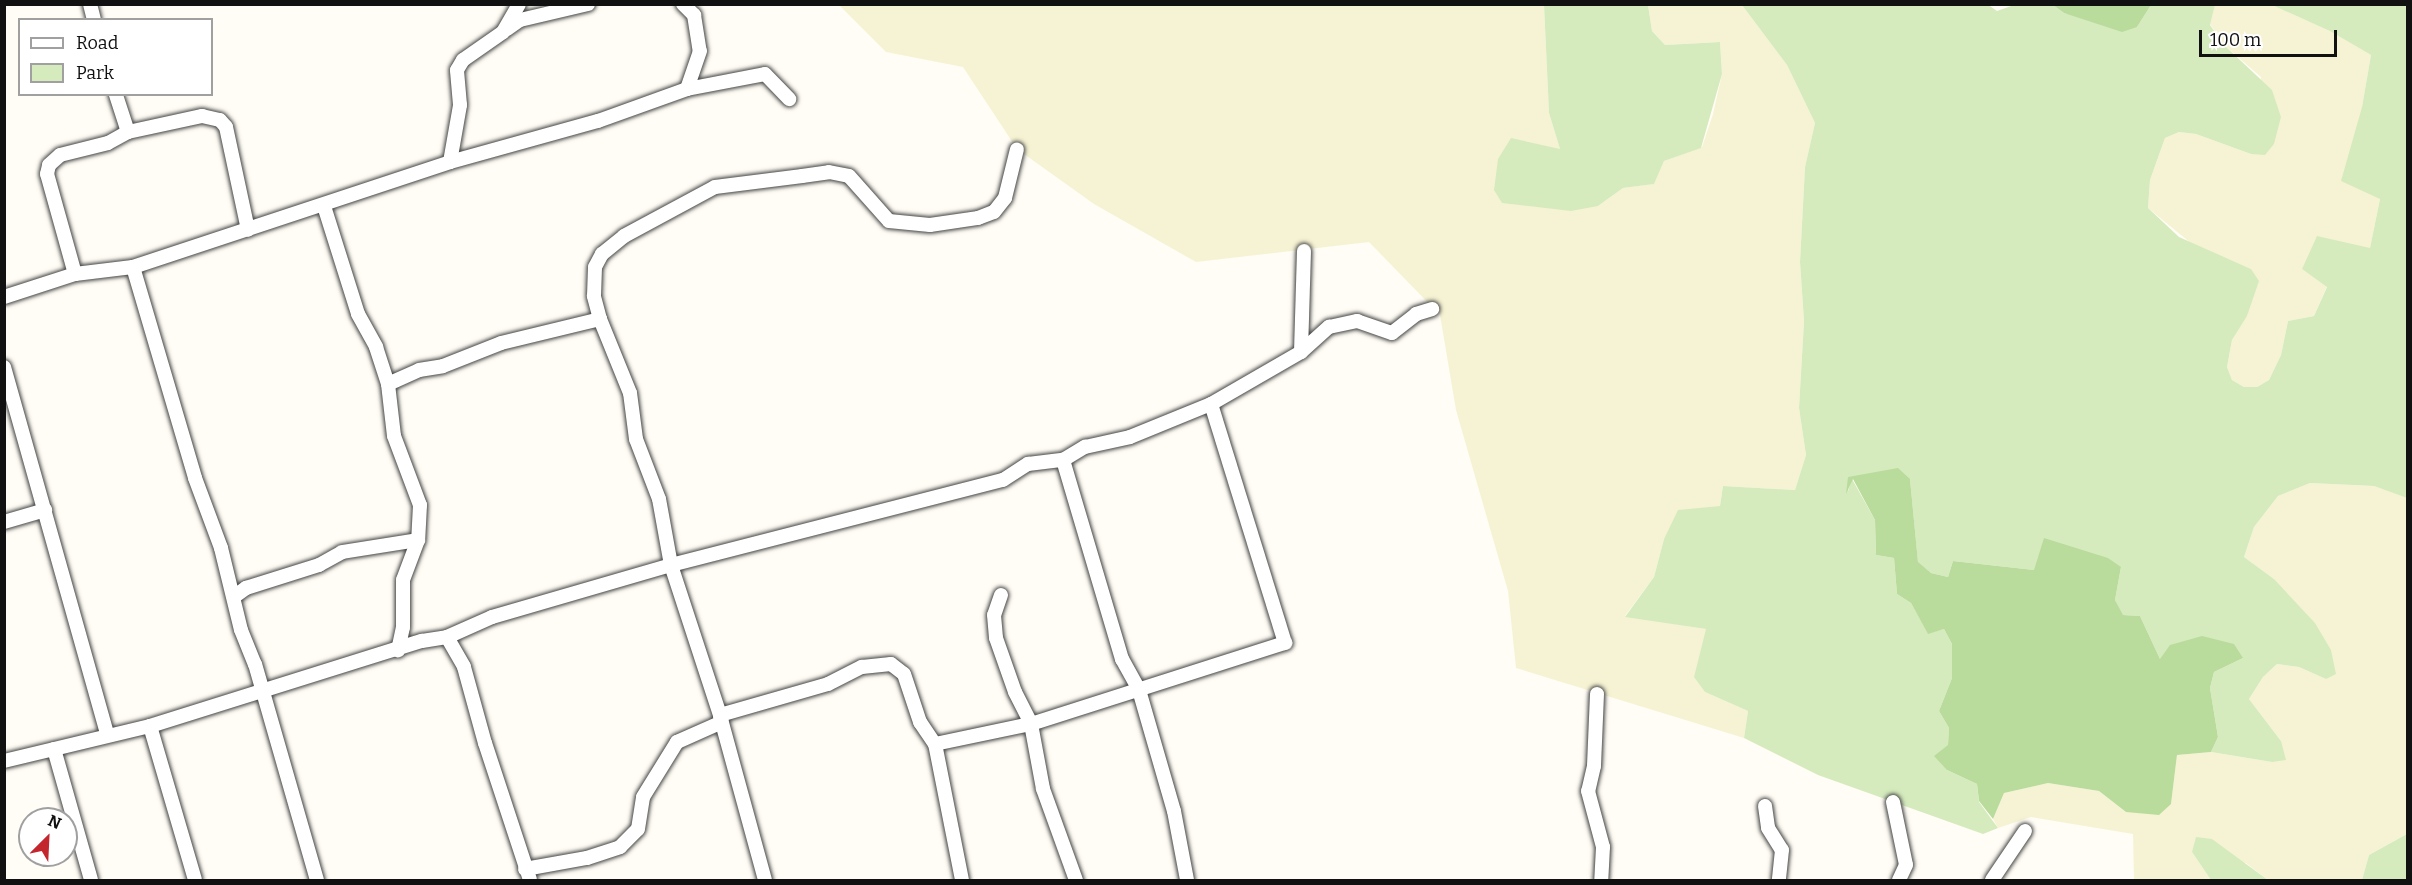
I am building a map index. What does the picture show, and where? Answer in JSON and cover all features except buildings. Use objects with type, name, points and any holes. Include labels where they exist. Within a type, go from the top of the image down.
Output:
[{"type":"street","points":[[503,32],[519,4]]},
{"type":"street","points":[[450,162],[460,105],[457,70],[463,60],[520,20],[588,4]]},
{"type":"street","points":[[683,4],[694,15],[700,51],[687,89]]},
{"type":"street","points":[[4,297],[75,274],[133,267],[324,206],[450,162],[598,121],[687,89],[765,74],[789,99]]},
{"type":"street","points":[[117,96],[128,132]]},
{"type":"street","points":[[75,274],[47,174],[49,165],[60,155],[108,143],[128,132],[202,116],[220,120],[226,127],[248,230]]},
{"type":"street","points":[[765,880],[721,719],[671,565],[659,499],[636,439],[630,393],[600,319],[593,282],[602,254],[624,236],[714,187],[835,173],[856,182],[889,220],[920,225],[958,222],[994,212],[1005,198],[1017,149]]},
{"type":"street","points":[[324,206],[358,314],[376,347],[388,384],[394,436],[420,505],[418,540],[403,580],[403,627],[398,650]]},
{"type":"street","points":[[1301,352],[1304,251]]},
{"type":"street","points":[[133,267],[195,478],[235,596],[241,630],[255,664],[260,691],[317,880]]},
{"type":"street","points":[[4,761],[107,733],[150,726],[447,636],[492,617],[671,565],[1003,480],[1028,464],[1063,460],[1084,447],[1130,437],[1212,404],[1301,352],[1329,327],[1345,321],[1357,321],[1392,333],[1416,314],[1432,309]]},
{"type":"street","points":[[388,384],[410,373],[442,366],[501,343],[600,319]]},
{"type":"street","points":[[4,367],[107,733]]},
{"type":"street","points":[[935,744],[1030,724],[1285,643],[1212,404]]},
{"type":"street","points":[[1063,460],[1122,658],[1139,690],[1174,811],[1187,880]]},
{"type":"street","points":[[4,522],[45,510]]},
{"type":"street","points":[[235,596],[246,588],[319,565],[342,552],[418,540]]},
{"type":"street","points":[[1001,595],[994,615],[996,638],[1015,692],[1030,724],[1043,789],[1076,880]]},
{"type":"street","points":[[447,636],[464,667],[528,875],[620,847],[638,829],[643,797],[677,742],[721,719],[828,684],[862,667],[891,664],[907,680],[920,722],[935,744],[962,880]]},
{"type":"street","points":[[1597,694],[1594,766],[1588,791],[1603,847],[1601,880]]},
{"type":"street","points":[[150,726],[195,880]]},
{"type":"street","points":[[54,749],[91,880]]},
{"type":"street","points":[[1893,802],[1906,866],[1899,880]]},
{"type":"street","points":[[1764,806],[1768,828],[1782,850],[1779,880]]},
{"type":"street","points":[[1992,880],[2025,831]]},
{"type":"shaded area","points":[[839,5],[1544,5],[1549,113],[1560,149],[1598,206],[1623,188],[1653,184],[1664,161],[1702,147],[1713,114],[1722,74],[1720,42],[1665,45],[1652,31],[1648,5],[1742,5],[1787,65],[1815,123],[1805,167],[1800,262],[1804,321],[1799,408],[1806,455],[1795,490],[1723,486],[1720,506],[1664,539],[1654,577],[1625,616],[1706,629],[1705,692],[1748,711],[1744,738],[1516,668],[1508,591],[1456,410],[1440,315],[1369,242],[1196,262],[1094,204],[1017,149],[963,67],[886,52]]},
{"type":"shaded area","points":[[2215,5],[2272,5],[2331,31],[2371,55],[2362,107],[2380,199],[2370,248],[2302,269],[2327,286],[2314,316],[2288,321],[2281,355],[2269,380],[2257,387],[2244,387],[2232,380],[2227,367],[2232,340],[2247,315],[2251,269],[2192,244],[2148,208],[2150,180],[2165,138],[2179,132],[2196,134],[2251,154],[2261,77],[2225,46],[2210,24]]},
{"type":"shaded area","points":[[2310,483],[2374,486],[2408,498],[2407,834],[2369,855],[2362,880],[2268,880],[2246,863],[2192,852],[2211,880],[2134,880],[2133,834],[2031,817],[1998,828],[1993,819],[2004,793],[2048,783],[2099,791],[2126,812],[2171,804],[2177,755],[2211,752],[2272,762],[2281,741],[2249,699],[2263,677],[2277,664],[2299,667],[2326,679],[2274,579],[2244,557],[2254,527],[2278,496]]},
{"type":"green space","points":[[1987,4],[1997,11],[2014,5],[2053,5],[2064,13],[2137,27],[2151,5],[2215,5],[2210,25],[2225,46],[2272,90],[2281,117],[2274,144],[2265,155],[2251,154],[2196,134],[2179,132],[2165,138],[2150,180],[2148,208],[2179,237],[2251,269],[2259,281],[2247,316],[2232,340],[2227,367],[2232,380],[2244,387],[2257,387],[2269,380],[2281,355],[2288,321],[2314,316],[2327,287],[2302,269],[2317,236],[2370,248],[2380,199],[2341,181],[2362,107],[2371,55],[2330,31],[2272,5],[2407,5],[2407,498],[2374,486],[2310,483],[2278,496],[2254,527],[2244,557],[2274,579],[2315,623],[2331,650],[2336,674],[2326,679],[2299,667],[2277,664],[2263,677],[2249,699],[2281,741],[2286,760],[2272,762],[2211,752],[2218,737],[2210,688],[2214,672],[2243,658],[2160,659],[2140,616],[2122,615],[2115,600],[2121,567],[2034,570],[1953,561],[1948,577],[1931,573],[1918,563],[1910,479],[1848,477],[1848,491],[1852,479],[1875,520],[1876,555],[1894,558],[1897,594],[1911,603],[1928,633],[1944,629],[1952,644],[1952,678],[1939,711],[1949,728],[1947,770],[1977,784],[1979,802],[1998,828],[1983,834],[1818,775],[1744,738],[1748,711],[1705,692],[1694,677],[1706,629],[1625,617],[1654,577],[1664,539],[1678,510],[1720,506],[1723,486],[1795,490],[1806,455],[1799,408],[1804,321],[1800,262],[1805,167],[1815,123],[1787,65],[1742,5]]},
{"type":"green space","points":[[1544,5],[1648,5],[1652,31],[1665,45],[1720,42],[1722,74],[1701,148],[1664,161],[1654,184],[1623,188],[1598,206],[1571,211],[1502,203],[1494,190],[1498,159],[1511,138],[1560,149],[1549,113]]},
{"type":"green space","points":[[2053,5],[2151,5],[2137,27],[2122,32],[2064,13]]},
{"type":"green space","points":[[1898,468],[1910,479],[1918,562],[1931,573],[1948,577],[1953,561],[2034,570],[2044,538],[2108,558],[2121,567],[2115,600],[2123,615],[2140,616],[2160,659],[2170,645],[2202,636],[2234,644],[2243,658],[2214,672],[2210,688],[2218,737],[2211,752],[2177,755],[2171,804],[2159,815],[2126,812],[2099,791],[2048,783],[2004,793],[1993,819],[1979,801],[1977,784],[1947,770],[1934,756],[1948,745],[1949,728],[1939,711],[1952,678],[1952,644],[1944,629],[1928,634],[1911,603],[1897,594],[1894,558],[1876,555],[1875,520],[1853,479],[1846,494],[1848,477]]},
{"type":"green space","points":[[2407,834],[2407,880],[2362,880],[2369,855]]},
{"type":"green space","points":[[2196,837],[2212,839],[2268,880],[2211,880],[2192,852]]}]
